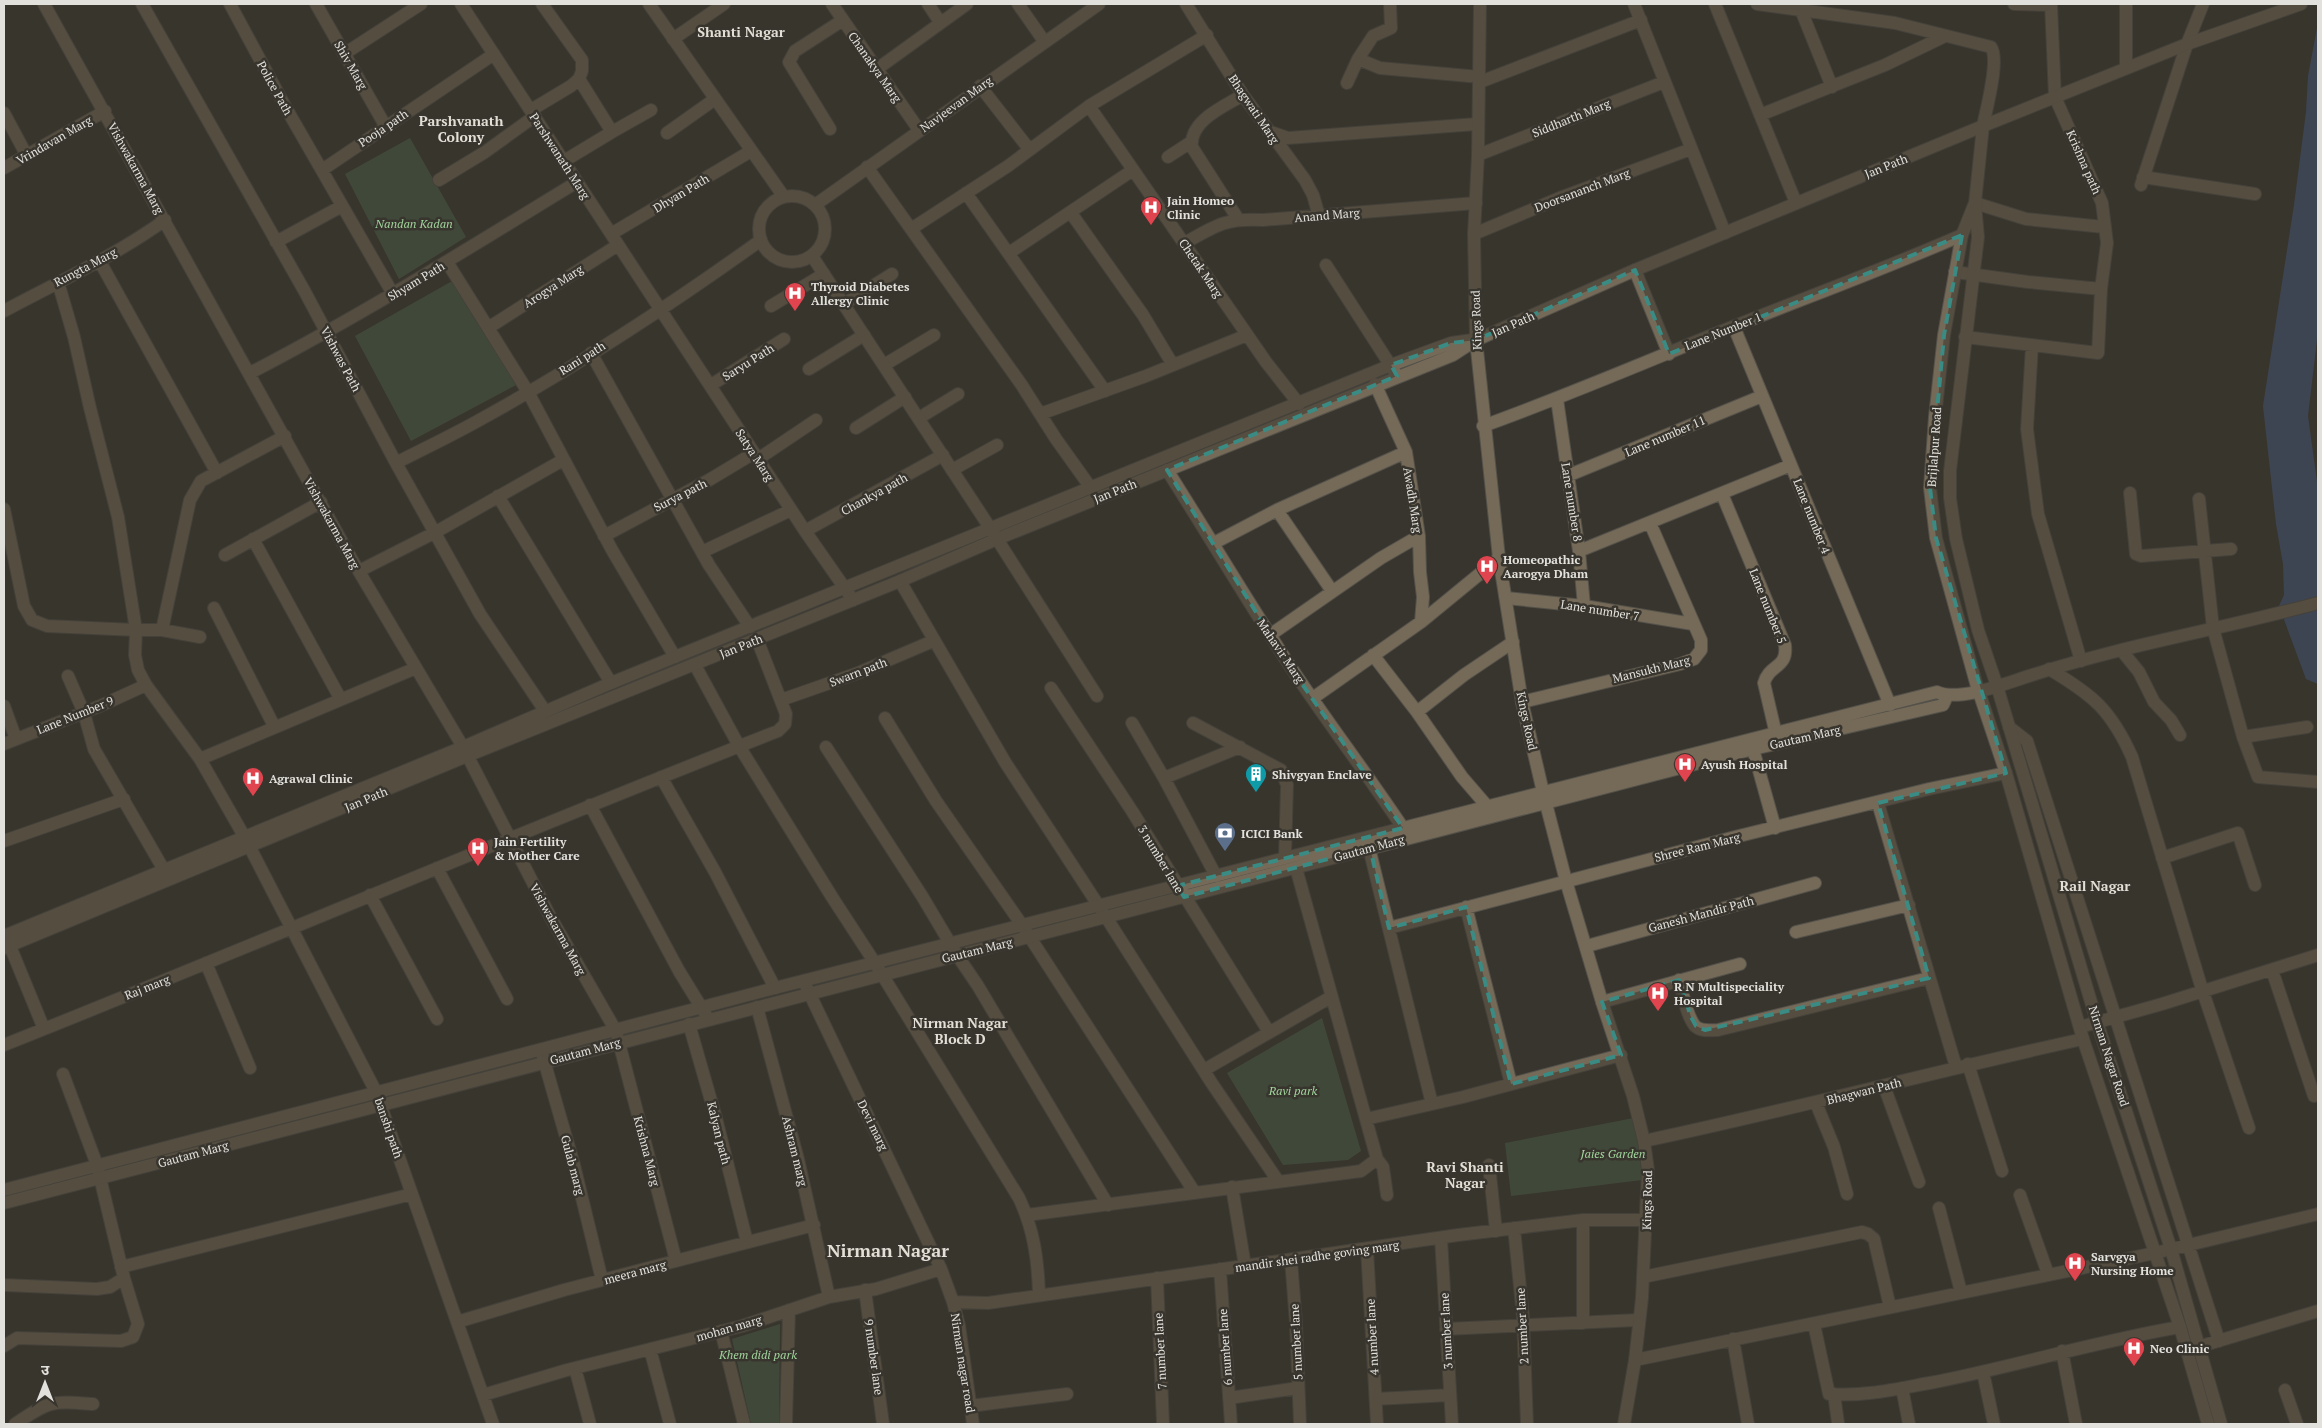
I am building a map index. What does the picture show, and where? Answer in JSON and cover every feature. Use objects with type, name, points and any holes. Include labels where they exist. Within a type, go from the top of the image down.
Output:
[{"type":"street","name":"Vishwakarma Marg","points":[[44,4],[320,502],[465,752],[509,838],[617,1036]]},
{"type":"street","name":"Vishwas Path","points":[[142,4],[328,333],[396,463],[480,614],[545,711]]},
{"type":"street","name":"Police Path","points":[[230,4],[393,294]]},
{"type":"street","name":"Shiv Marg","points":[[316,4],[386,127]]},
{"type":"street","points":[[344,54],[421,4]]},
{"type":"street","name":"Parshwanath Marg","points":[[461,4],[660,308]]},
{"type":"street","points":[[439,180],[485,152],[578,79],[582,71],[582,60],[542,4]]},
{"type":"street","points":[[649,4],[784,197]]},
{"type":"street","points":[[673,39],[724,4]]},
{"type":"street","name":"Chanakya Marg","points":[[832,4],[919,130]]},
{"type":"street","points":[[928,4],[940,22]]},
{"type":"street","points":[[876,69],[967,4]]},
{"type":"street","points":[[1018,4],[1044,41]]},
{"type":"street","name":"Navjeevan Marg","points":[[814,205],[980,86],[1099,4]]},
{"type":"street","name":"Bhagwati Marg","points":[[1186,4],[1207,35],[1242,95],[1305,180],[1313,195],[1319,216]]},
{"type":"street","points":[[1347,83],[1358,59],[1372,36],[1391,28],[1390,4]]},
{"type":"street","name":"Kings Road","points":[[1480,4],[1480,79],[1474,234],[1476,340],[1499,558],[1522,702],[1545,797],[1566,881],[1587,946],[1602,1002],[1621,1055],[1644,1141],[1648,1170],[1643,1277],[1635,1360],[1624,1424]]},
{"type":"street","points":[[1634,4],[1725,233]]},
{"type":"street","points":[[1715,4],[1796,203]]},
{"type":"street","points":[[1757,4],[1895,23],[1918,28],[1943,37]]},
{"type":"street","points":[[2014,4],[2051,4]]},
{"type":"street","name":"Krishna path","points":[[2032,345],[2098,352],[2101,289],[2107,243],[2102,203],[2055,97],[2051,4]]},
{"type":"street","points":[[2126,4],[2126,68]]},
{"type":"street","points":[[2203,4],[2186,44],[2142,181],[2255,194]]},
{"type":"street","name":"Jan Path","points":[[6,943],[465,752],[695,664],[900,582],[994,534],[1091,488],[1299,404],[1394,370],[1451,343],[1476,340],[1635,270],[2186,44],[2283,8],[2301,4]]},
{"type":"street","points":[[1801,10],[1832,87]]},
{"type":"street","points":[[830,129],[788,62],[795,51],[843,20]]},
{"type":"street","points":[[1358,59],[1380,68],[1480,79],[1641,20]]},
{"type":"street","points":[[911,229],[966,193],[1089,106],[1207,35]]},
{"type":"street","points":[[1760,115],[1885,65],[1943,37]]},
{"type":"street","name":"Brijlalpur Road","points":[[1943,37],[1972,41],[1991,47],[1995,52],[1983,126],[1975,203],[1978,237],[1950,471],[1950,498],[1956,539],[1974,612],[1997,686]]},
{"type":"street","name":"Pooja path","points":[[322,170],[494,54]]},
{"type":"street","points":[[578,79],[612,132]]},
{"type":"street","name":"Siddharth Marg","points":[[1478,155],[1664,82]]},
{"type":"street","points":[[980,86],[1029,149]]},
{"type":"street","points":[[1238,219],[1192,147],[1191,137],[1197,126],[1242,95]]},
{"type":"street","points":[[667,133],[715,99]]},
{"type":"street","name":"Chetak Marg","points":[[1089,106],[1247,335],[1299,404]]},
{"type":"street","points":[[564,161],[651,110]]},
{"type":"street","name":"Vrindavan Marg","points":[[4,168],[105,111]]},
{"type":"street","points":[[4,113],[27,156]]},
{"type":"street","points":[[1268,131],[1288,138],[1477,124]]},
{"type":"street","points":[[1168,157],[1191,142]]},
{"type":"street","name":"Doorsananch Marg","points":[[1474,234],[1562,197],[1691,149]]},
{"type":"street","name":"Dhyan Path","points":[[614,239],[751,151]]},
{"type":"street","points":[[867,167],[1091,488]]},
{"type":"street","points":[[1009,253],[1133,170]]},
{"type":"street","name":"Shyam Path","points":[[250,373],[328,333],[577,182]]},
{"type":"street","points":[[966,193],[1105,391]]},
{"type":"street","points":[[784,197],[806,199],[814,205],[821,213],[825,231],[818,249],[812,256],[795,262],[778,259],[765,248],[759,231],[763,214],[768,206],[784,197]]},
{"type":"street","name":"Anand Marg","points":[[1185,244],[1212,227],[1238,219],[1263,220],[1476,203]]},
{"type":"street","points":[[1975,203],[2026,219],[2104,227]]},
{"type":"street","name":"Brijlalpur Road","points":[[1975,203],[1962,235],[1944,335],[1930,488],[1936,538],[1979,690]]},
{"type":"street","points":[[276,242],[342,206]]},
{"type":"street","points":[[1071,213],[1143,315],[1173,365]]},
{"type":"street","name":"Rungta Marg","points":[[4,311],[145,234],[165,220]]},
{"type":"street","name":"Lane Number 1","points":[[1484,426],[1558,399],[1962,235]]},
{"type":"street","name":"Arogya Marg","points":[[488,328],[614,239]]},
{"type":"street","name":"Rani path","points":[[396,463],[483,418],[528,392],[708,278],[761,240]]},
{"type":"street","points":[[812,256],[943,455],[1097,696]]},
{"type":"street","points":[[99,260],[217,473]]},
{"type":"street","points":[[447,262],[528,392],[604,536],[675,657]]},
{"type":"street","points":[[1326,265],[1394,370]]},
{"type":"street","points":[[1635,270],[1669,354]]},
{"type":"street","points":[[1954,272],[2101,289]]},
{"type":"street","points":[[771,306],[824,274]]},
{"type":"street","points":[[844,304],[892,274]]},
{"type":"street","name":"banshi path","points":[[58,282],[74,338],[118,517],[136,630],[135,655],[138,670],[146,685],[200,758],[246,842],[378,1098],[493,1424]]},
{"type":"street","name":"Satya Marg","points":[[660,308],[791,510],[853,600]]},
{"type":"street","name":"Lane number 4","points":[[1734,327],[1890,705]]},
{"type":"street","points":[[809,369],[864,335]]},
{"type":"street","points":[[884,365],[934,335]]},
{"type":"street","points":[[1040,414],[1105,391],[1247,335]]},
{"type":"street","points":[[1965,337],[2032,345],[2027,429],[2038,514],[2082,661]]},
{"type":"street","name":"Saryu Path","points":[[711,385],[784,339]]},
{"type":"street","points":[[591,353],[702,552],[750,627]]},
{"type":"street","name":"Jan Path","points":[[465,752],[545,711],[611,682],[846,588],[1167,470],[1375,384],[1394,370]]},
{"type":"street","name":"Awadh Marg","points":[[1375,384],[1406,452],[1419,536],[1423,597],[1420,622]]},
{"type":"street","points":[[919,418],[958,394]]},
{"type":"street","name":"Lane number 11","points":[[1567,476],[1762,396]]},
{"type":"street","points":[[856,428],[905,397]]},
{"type":"street","name":"Lane number 8","points":[[1558,399],[1567,476],[1580,551],[1584,606]]},
{"type":"street","name":"Surya path","points":[[604,536],[756,456],[816,420]]},
{"type":"street","points":[[162,630],[190,500],[201,482],[285,436]]},
{"type":"street","points":[[952,470],[997,445]]},
{"type":"street","points":[[1214,543],[1277,510],[1406,452]]},
{"type":"street","name":"Chankya path","points":[[805,531],[943,455]]},
{"type":"street","points":[[359,571],[434,533],[563,460]]},
{"type":"street","points":[[1580,551],[1791,465]]},
{"type":"street","name":"Mahavir Marg","points":[[1167,470],[1270,635],[1403,828]]},
{"type":"street","points":[[2130,493],[2136,554],[2142,556],[2231,549]]},
{"type":"street","name":"Lane number 5","points":[[1722,494],[1785,645],[1786,654],[1783,662],[1766,676],[1764,683],[1777,738]]},
{"type":"street","points":[[498,496],[611,682]]},
{"type":"street","points":[[2199,499],[2203,552],[2213,628],[2243,737],[2258,777],[2318,782]]},
{"type":"street","points":[[224,555],[320,502]]},
{"type":"street","points":[[4,508],[24,606],[32,620],[47,626],[162,630],[200,637]]},
{"type":"street","points":[[702,552],[791,510]]},
{"type":"street","points":[[1277,510],[1332,591]]},
{"type":"street","name":"Mansukh Marg","points":[[1522,702],[1680,664],[1694,658],[1702,650],[1701,640],[1650,523]]},
{"type":"street","points":[[1270,635],[1332,591],[1419,536]]},
{"type":"street","points":[[253,539],[340,698]]},
{"type":"street","points":[[1313,698],[1420,622],[1499,558]]},
{"type":"street","points":[[900,582],[1004,762],[1278,1181]]},
{"type":"street","name":"Lane number 7","points":[[1506,598],[1584,606],[1693,624]]},
{"type":"street","points":[[1181,891],[1216,876],[1486,806],[1545,797],[1777,738],[1938,692],[1947,696],[1997,686],[2049,669],[2318,602]]},
{"type":"street","points":[[214,608],[274,726]]},
{"type":"street","points":[[757,639],[781,700]]},
{"type":"street","name":"Swarn path","points":[[781,700],[858,673],[933,641]]},
{"type":"street","points":[[1417,712],[1464,675],[1513,642]]},
{"type":"street","points":[[2122,651],[2138,672],[2154,702],[2171,720],[2180,735]]},
{"type":"street","points":[[1372,655],[1417,712],[1462,777],[1486,806]]},
{"type":"street","points":[[695,664],[739,746],[832,898],[882,974],[987,1145],[1027,1215],[1038,1258],[1039,1296]]},
{"type":"street","points":[[200,758],[340,698],[416,668]]},
{"type":"street","points":[[2049,669],[2081,688],[2106,711],[2120,731],[2132,757],[2202,990],[2249,1128]]},
{"type":"street","points":[[68,676],[84,713],[94,750],[164,870]]},
{"type":"street","name":"Lane Number 9","points":[[10,742],[84,713],[146,685]]},
{"type":"street","name":"Nirman Nagar Road","points":[[1997,686],[2073,936],[2097,1022],[2171,1248],[2221,1424]]},
{"type":"street","name":"3 number lane","points":[[1051,688],[1132,811],[1269,1032]]},
{"type":"street","name":"Nirman Nagar Road","points":[[1979,690],[2006,773],[2082,1033],[2180,1326],[2208,1424]]},
{"type":"street","name":"Gautam Marg","points":[[4,1203],[99,1179],[378,1098],[617,1036],[707,1020],[882,974],[954,950],[1025,931],[1181,891],[1296,868],[1545,797],[1753,749],[1777,738],[1943,705],[1947,696]]},
{"type":"street","name":"Raj marg","points":[[4,1045],[590,805],[778,731],[785,724],[786,714],[781,700]]},
{"type":"street","points":[[4,706],[10,742]]},
{"type":"street","points":[[884,718],[936,801],[1025,931],[1195,1193]]},
{"type":"street","points":[[1132,723],[1164,778],[1216,876]]},
{"type":"street","points":[[1193,723],[1278,766],[1286,780],[1286,857]]},
{"type":"street","points":[[2009,727],[2027,741],[2219,1341]]},
{"type":"street","points":[[2243,737],[2307,727]]},
{"type":"street","points":[[826,746],[978,986],[1108,1205]]},
{"type":"street","points":[[1164,778],[1240,748]]},
{"type":"street","points":[[1753,749],[1775,828]]},
{"type":"street","name":"Shree Ram Marg","points":[[1389,928],[1929,789],[2006,773]]},
{"type":"street","points":[[661,777],[715,872],[774,988]]},
{"type":"street","points":[[4,841],[124,799]]},
{"type":"street","points":[[1878,803],[1929,978],[2002,1170]]},
{"type":"street","points":[[590,805],[679,971],[702,1007],[707,1020]]},
{"type":"street","points":[[2036,816],[2050,811]]},
{"type":"street","points":[[2162,858],[2238,833],[2255,885]]},
{"type":"street","name":"Jan Path","points":[[6,943],[164,870],[246,842]]},
{"type":"street","points":[[1369,848],[1432,1104]]},
{"type":"street","points":[[437,868],[507,999]]},
{"type":"street","points":[[1296,868],[1377,1159],[1383,1167],[1387,1195]]},
{"type":"street","name":"Ganesh Mandir Path","points":[[1587,946],[1815,883]]},
{"type":"street","points":[[2059,892],[2074,886]]},
{"type":"street","points":[[370,895],[437,1019]]},
{"type":"street","points":[[1796,932],[1908,905]]},
{"type":"street","points":[[1466,907],[1511,1084]]},
{"type":"street","points":[[2073,936],[2088,932]]},
{"type":"street","points":[[6,943],[44,1029]]},
{"type":"street","points":[[617,1036],[702,1007],[774,988],[875,963],[954,950]]},
{"type":"street","name":"Bhagwan Path","points":[[1644,1141],[1816,1103],[2082,1033],[2097,1022],[2318,955]]},
{"type":"street","points":[[206,963],[250,1068]]},
{"type":"street","points":[[1602,1002],[1740,964]]},
{"type":"street","points":[[2272,970],[2314,1096]]},
{"type":"street","points":[[1679,980],[1691,1017],[1696,1026],[1705,1030],[1718,1030],[1929,978]]},
{"type":"street","name":"Devi marg","points":[[804,981],[941,1269]]},
{"type":"street","points":[[1204,1070],[1331,997]]},
{"type":"street","name":"Ashram marg","points":[[757,1006],[814,1225],[829,1297]]},
{"type":"street","name":"Kalyan path","points":[[689,1024],[716,1118],[747,1242]]},
{"type":"street","name":"Krishna Marg","points":[[617,1036],[676,1261]]},
{"type":"street","points":[[1366,1119],[1432,1104],[1621,1055]]},
{"type":"street","name":"Gulab marg","points":[[543,1056],[574,1165],[602,1280]]},
{"type":"street","points":[[4,1346],[17,1338],[121,1341],[133,1337],[138,1324],[122,1272],[96,1165],[62,1074]]},
{"type":"street","points":[[1884,1086],[1919,1182]]},
{"type":"street","points":[[4,1190],[96,1165],[378,1098]]},
{"type":"street","points":[[1816,1103],[1834,1147],[1847,1194]]},
{"type":"street","points":[[1027,1215],[1361,1170],[1377,1159]]},
{"type":"street","points":[[1489,1165],[1496,1231]]},
{"type":"street","points":[[2148,1176],[2165,1170]]},
{"type":"street","points":[[1232,1187],[1245,1266]]},
{"type":"street","points":[[4,1285],[97,1289],[110,1287],[122,1272],[412,1194]]},
{"type":"street","points":[[2020,1195],[2048,1274]]},
{"type":"street","points":[[2157,1205],[2174,1199]]},
{"type":"street","points":[[1939,1208],[1961,1292]]},
{"type":"street","points":[[1635,1360],[2155,1252],[2318,1214]]},
{"type":"street","points":[[1583,1220],[1583,1323]]},
{"type":"street","name":"mandir shei radhe goving marg","points":[[954,1302],[988,1303],[1514,1228],[1583,1220],[1647,1220]]},
{"type":"street","name":"meera marg","points":[[457,1322],[602,1280],[814,1225]]},
{"type":"street","name":"2 number lane","points":[[1514,1228],[1523,1327],[1527,1424]]},
{"type":"street","points":[[1643,1277],[1862,1232],[1868,1234],[1874,1240],[1890,1308]]},
{"type":"street","name":"3 number lane","points":[[1441,1238],[1452,1424]]},
{"type":"street","name":"4 number lane","points":[[1367,1249],[1377,1424]]},
{"type":"street","name":"5 number lane","points":[[1291,1260],[1296,1323],[1300,1424]]},
{"type":"street","points":[[941,1269],[954,1302]]},
{"type":"street","name":"mohan marg","points":[[483,1395],[575,1368],[721,1331],[829,1297],[866,1290],[941,1269]]},
{"type":"street","name":"6 number lane","points":[[1220,1269],[1230,1424]]},
{"type":"street","name":"7 number lane","points":[[1157,1278],[1163,1424]]},
{"type":"street","name":"9 number lane","points":[[866,1290],[883,1424]]},
{"type":"street","name":"Nirman nagar road","points":[[954,1302],[973,1424]]},
{"type":"street","points":[[786,1424],[789,1310]]},
{"type":"street","points":[[2186,1350],[2318,1311]]},
{"type":"street","points":[[1446,1329],[1523,1327],[1638,1320]]},
{"type":"street","points":[[1814,1324],[1830,1394],[1851,1396],[1983,1372],[2062,1351],[2180,1326]]},
{"type":"street","points":[[721,1331],[744,1424]]},
{"type":"street","points":[[1734,1339],[1748,1424]]},
{"type":"street","points":[[650,1349],[670,1424]]},
{"type":"street","points":[[2062,1351],[2076,1424]]},
{"type":"street","points":[[575,1368],[590,1424]]},
{"type":"street","points":[[1983,1372],[1994,1424]]},
{"type":"street","points":[[1229,1398],[1298,1388]]},
{"type":"street","points":[[1902,1388],[1909,1424]]},
{"type":"street","points":[[2285,1390],[2297,1424]]},
{"type":"street","points":[[970,1406],[1067,1394]]},
{"type":"street","points":[[1834,1394],[1838,1423]]},
{"type":"street","points":[[1376,1399],[1450,1395]]},
{"type":"street","points":[[16,1424],[48,1403],[58,1401],[93,1404]]},
{"type":"highlighted area","points":[[1962,235],[1944,335],[1930,488],[1936,538],[2006,773],[1878,803],[1929,978],[1705,1030],[1696,1026],[1691,1017],[1679,980],[1602,1002],[1621,1055],[1511,1084],[1466,907],[1389,928],[1370,848],[1184,897],[1177,886],[1403,828],[1293,671],[1167,470],[1397,376],[1391,365],[1451,343],[1476,340],[1635,270],[1669,354]]},
{"type":"green space","name":"Nandan Kadan","points":[[410,138],[466,237],[399,279],[345,174]]},
{"type":"green space","points":[[454,280],[518,384],[411,441],[355,336]]},
{"type":"green space","name":"Ravi park","points":[[1322,1018],[1361,1151],[1348,1160],[1283,1165],[1227,1073]]},
{"type":"green space","name":"Jaies Garden","points":[[1644,1116],[1642,1180],[1511,1196],[1505,1143]]},
{"type":"green space","name":"Khem didi park","points":[[780,1324],[779,1424],[751,1424],[732,1339]]},
{"type":"water","points":[[2318,23],[2318,331],[2308,416],[2318,489],[2318,684],[2306,679],[2279,606],[2284,595],[2283,564],[2276,524],[2263,406],[2294,205],[2306,112],[2308,76]]},
{"type":"place","name":"Jain Homeo Clinic","points":[[1151,226]]},
{"type":"place","name":"Thyroid Diabetes Allergy Clinic","points":[[795,312]]},
{"type":"place","name":"Homeopathic Aarogya Dham","points":[[1487,585]]},
{"type":"place","name":"Ayush Hospital","points":[[1685,783]]},
{"type":"place","name":"Shivgyan Enclave","points":[[1256,793]]},
{"type":"place","name":"Agrawal Clinic","points":[[253,797]]},
{"type":"place","name":"ICICI Bank","points":[[1225,852]]},
{"type":"place","name":"Jain Fertility & Mother Care","points":[[478,867]]},
{"type":"place","name":"R N Multispeciality Hospital","points":[[1658,1012]]},
{"type":"place","name":"Sarvgya Nursing Home","points":[[2075,1282]]},
{"type":"place","name":"Neo Clinic","points":[[2134,1367]]},
{"type":"district","name":"Shanti Nagar","points":[[741,31]]},
{"type":"district","name":"Parshvanath Colony","points":[[461,128]]},
{"type":"district","name":"Rail Nagar","points":[[2095,885]]},
{"type":"district","name":"Nirman Nagar Block D","points":[[960,1030]]},
{"type":"district","name":"Ravi Shanti Nagar","points":[[1465,1174]]},
{"type":"district","name":"Nirman Nagar","points":[[888,1250]]}]
